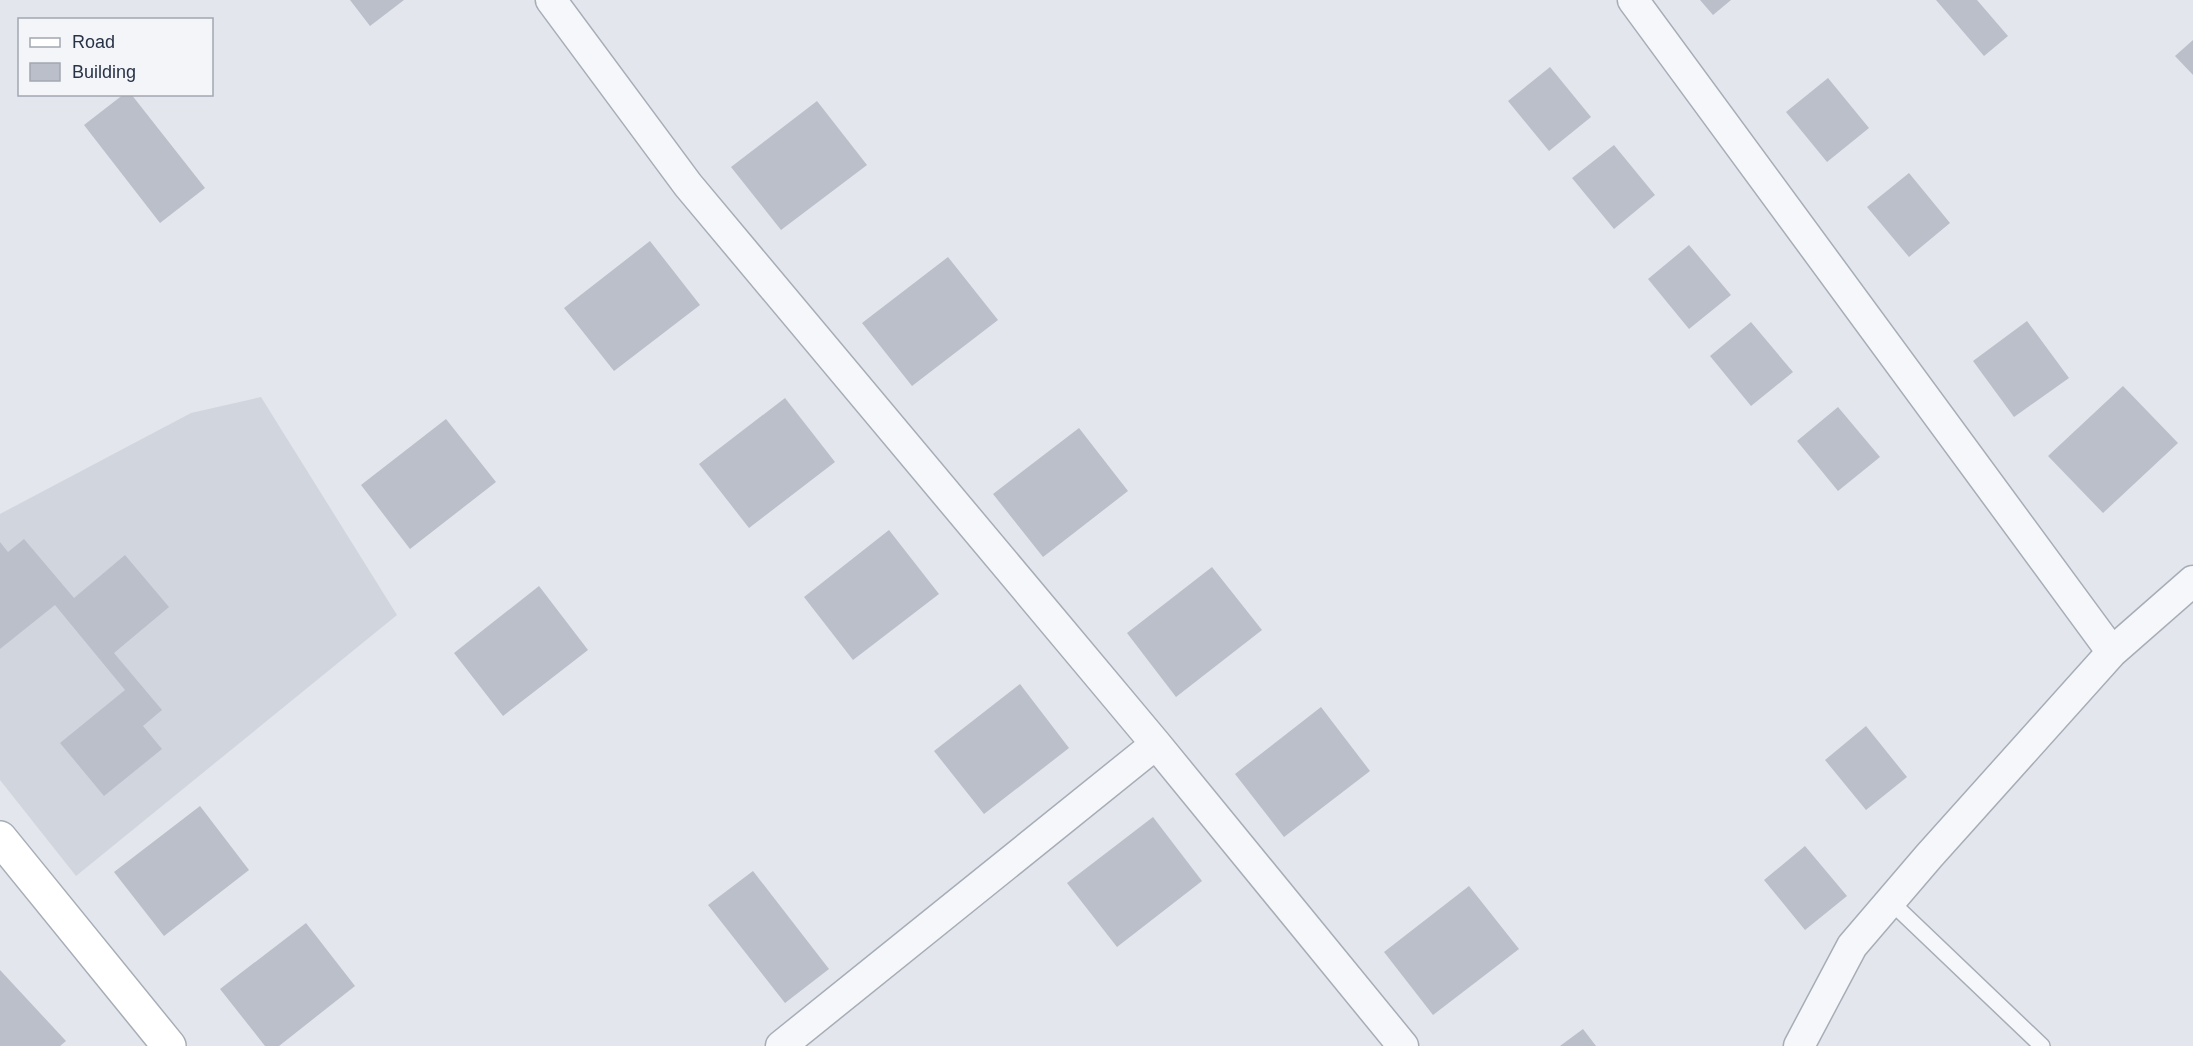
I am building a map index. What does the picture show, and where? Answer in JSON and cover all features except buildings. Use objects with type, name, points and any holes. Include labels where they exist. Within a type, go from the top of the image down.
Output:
[{"type":"street","points":[[551,0],[688,185],[1156,744],[1403,1046]]},
{"type":"street","points":[[1633,0],[2112,652]]},
{"type":"street","points":[[1799,1046],[1852,946],[1890,901],[2112,652],[2193,581]]},
{"type":"street","points":[[782,1046],[1156,744]]},
{"type":"street","points":[[0,838],[169,1046]]},
{"type":"lane","points":[[1890,901],[2042,1046]]},
{"type":"shaded area","points":[[261,397],[397,615],[76,876],[0,780],[0,514],[191,413]]}]
